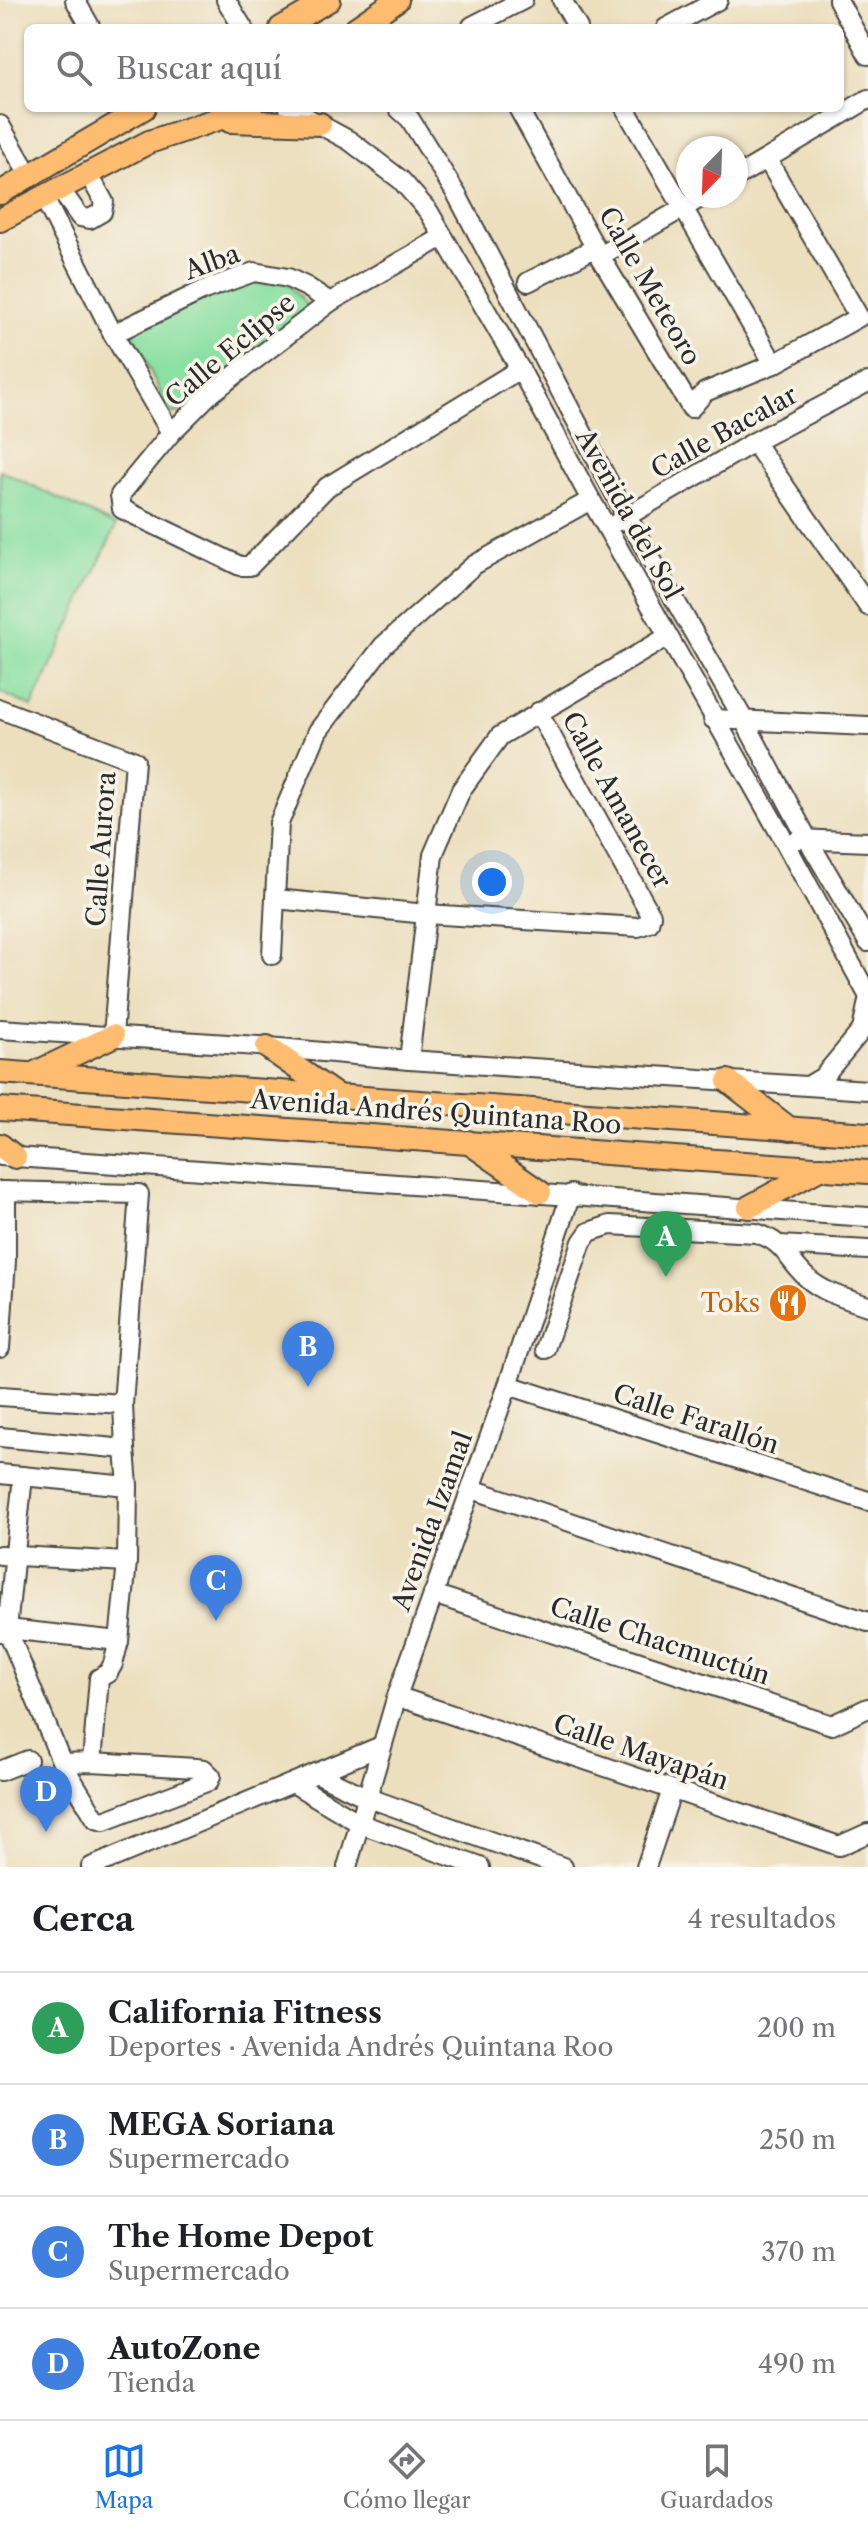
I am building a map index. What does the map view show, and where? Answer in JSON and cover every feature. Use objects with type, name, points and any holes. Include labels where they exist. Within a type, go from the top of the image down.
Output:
[{"type":"main road","points":[[288,24],[329,0]]},
{"type":"main road","points":[[362,24],[397,0]]},
{"type":"main road","points":[[0,193],[135,112]]},
{"type":"main road","points":[[0,220],[149,142],[240,112]]},
{"type":"main road","points":[[216,121],[320,124]]},
{"type":"main road","points":[[31,1075],[113,1036]]},
{"type":"main road","points":[[267,1047],[338,1097]]},
{"type":"main road","name":"Avenida Andrés Quintana Roo","points":[[0,1072],[868,1134]]},
{"type":"main road","points":[[728,1081],[790,1129]]},
{"type":"main road","name":"Avenida Andrés Quintana Roo","points":[[0,1109],[868,1172]]},
{"type":"main road","points":[[467,1142],[540,1192]]},
{"type":"main road","points":[[749,1207],[822,1168]]},
{"type":"street","points":[[75,0],[89,24]]},
{"type":"street","points":[[226,0],[241,24]]},
{"type":"street","points":[[476,24],[523,0]]},
{"type":"street","points":[[562,0],[576,24]]},
{"type":"street","points":[[673,24],[718,0]]},
{"type":"street","points":[[838,0],[868,55]]},
{"type":"street","points":[[748,170],[868,99]]},
{"type":"street","name":"Avenida del Sol","points":[[297,112],[350,141],[401,180],[429,212],[782,837],[868,998]]},
{"type":"street","name":"Avenida del Sol","points":[[402,112],[432,154],[516,303],[627,517],[868,942]]},
{"type":"street","name":"Calle Meteoro","points":[[520,112],[598,252],[691,408],[705,392],[774,364],[859,317],[767,159]]},
{"type":"street","points":[[627,112],[676,196]]},
{"type":"street","points":[[0,125],[30,177]]},
{"type":"street","points":[[51,192],[80,217],[90,219],[102,212],[104,202],[88,173]]},
{"type":"street","points":[[51,192],[113,334],[171,433]]},
{"type":"street","points":[[528,282],[598,252],[683,208],[774,364]]},
{"type":"street","name":"Calle Eclipse","points":[[443,237],[330,302],[209,395],[171,433],[120,495],[122,509],[240,566],[250,566],[327,487],[520,369]]},
{"type":"street","name":"Alba","points":[[113,334],[204,290],[254,272],[288,278],[330,302]]},
{"type":"street","points":[[490,316],[516,303]]},
{"type":"street","name":"Calle Bacalar","points":[[606,528],[754,442],[868,382]]},
{"type":"street","points":[[754,442],[868,606]]},
{"type":"street","points":[[272,955],[279,823],[318,731],[383,646],[474,565],[591,500]]},
{"type":"street","points":[[409,1060],[433,855],[461,790],[500,736],[667,637]]},
{"type":"street","name":"Calle Aurora","points":[[0,709],[135,761],[113,1036]]},
{"type":"street","name":"Calle Amanecer","points":[[276,899],[426,914],[638,927],[649,923],[651,915],[538,712]]},
{"type":"street","points":[[713,719],[868,726]]},
{"type":"street","points":[[782,837],[868,842]]},
{"type":"street","points":[[808,1086],[823,1077],[862,1030],[868,998]]},
{"type":"street","name":"Avenida Andrés Quintana Roo","points":[[0,1029],[868,1090]]},
{"type":"street","points":[[5,1152],[140,1165],[868,1217]]},
{"type":"street","points":[[92,1762],[99,1678],[108,1673],[113,1664],[119,1641],[127,1562],[128,1486],[123,1404],[140,1165]]},
{"type":"street","points":[[0,1348],[6,1261],[3,1191],[139,1194]]},
{"type":"street","name":"Avenida Izamal","points":[[350,1858],[396,1699],[472,1489],[571,1194]]},
{"type":"street","points":[[545,1349],[582,1242],[589,1232],[610,1225],[756,1233],[771,1237],[806,1277],[827,1291],[868,1306]]},
{"type":"street","points":[[780,1245],[868,1250]]},
{"type":"street","name":"Calle Farallón","points":[[508,1385],[868,1501]]},
{"type":"street","points":[[0,1396],[123,1404]]},
{"type":"street","points":[[0,1437],[125,1449]]},
{"type":"street","points":[[0,1474],[128,1486]]},
{"type":"street","points":[[23,1476],[7,1556],[4,1621],[62,1763],[91,1814],[104,1821],[209,1781],[211,1776],[204,1769],[196,1768],[62,1763]]},
{"type":"street","points":[[472,1489],[868,1622]]},
{"type":"street","points":[[7,1556],[127,1562]]},
{"type":"street","name":"Calle Chacmuctún","points":[[433,1594],[832,1725],[868,1708]]},
{"type":"street","points":[[4,1621],[119,1641]]},
{"type":"street","name":"Calle Mayapán","points":[[396,1699],[408,1700],[839,1846],[868,1833]]},
{"type":"street","points":[[91,1867],[381,1746]]},
{"type":"street","points":[[0,1771],[28,1760]]},
{"type":"street","points":[[316,1773],[366,1797],[563,1867]]},
{"type":"street","points":[[293,1783],[361,1824],[480,1867]]},
{"type":"street","points":[[646,1867],[672,1790]]},
{"type":"street","points":[[350,1858],[397,1838]]},
{"type":"green space","points":[[254,275],[286,282],[312,311],[177,413],[169,413],[132,330]]},
{"type":"green space","points":[[0,470],[116,526],[32,707],[0,692]]},
{"type":"place","name":"California Fitness","points":[[666,1277]]},
{"type":"place","name":"Toks","points":[[788,1303]]},
{"type":"place","name":"MEGA Soriana","points":[[308,1387]]},
{"type":"place","name":"The Home Depot","points":[[216,1621]]},
{"type":"place","name":"AutoZone","points":[[46,1832]]}]
